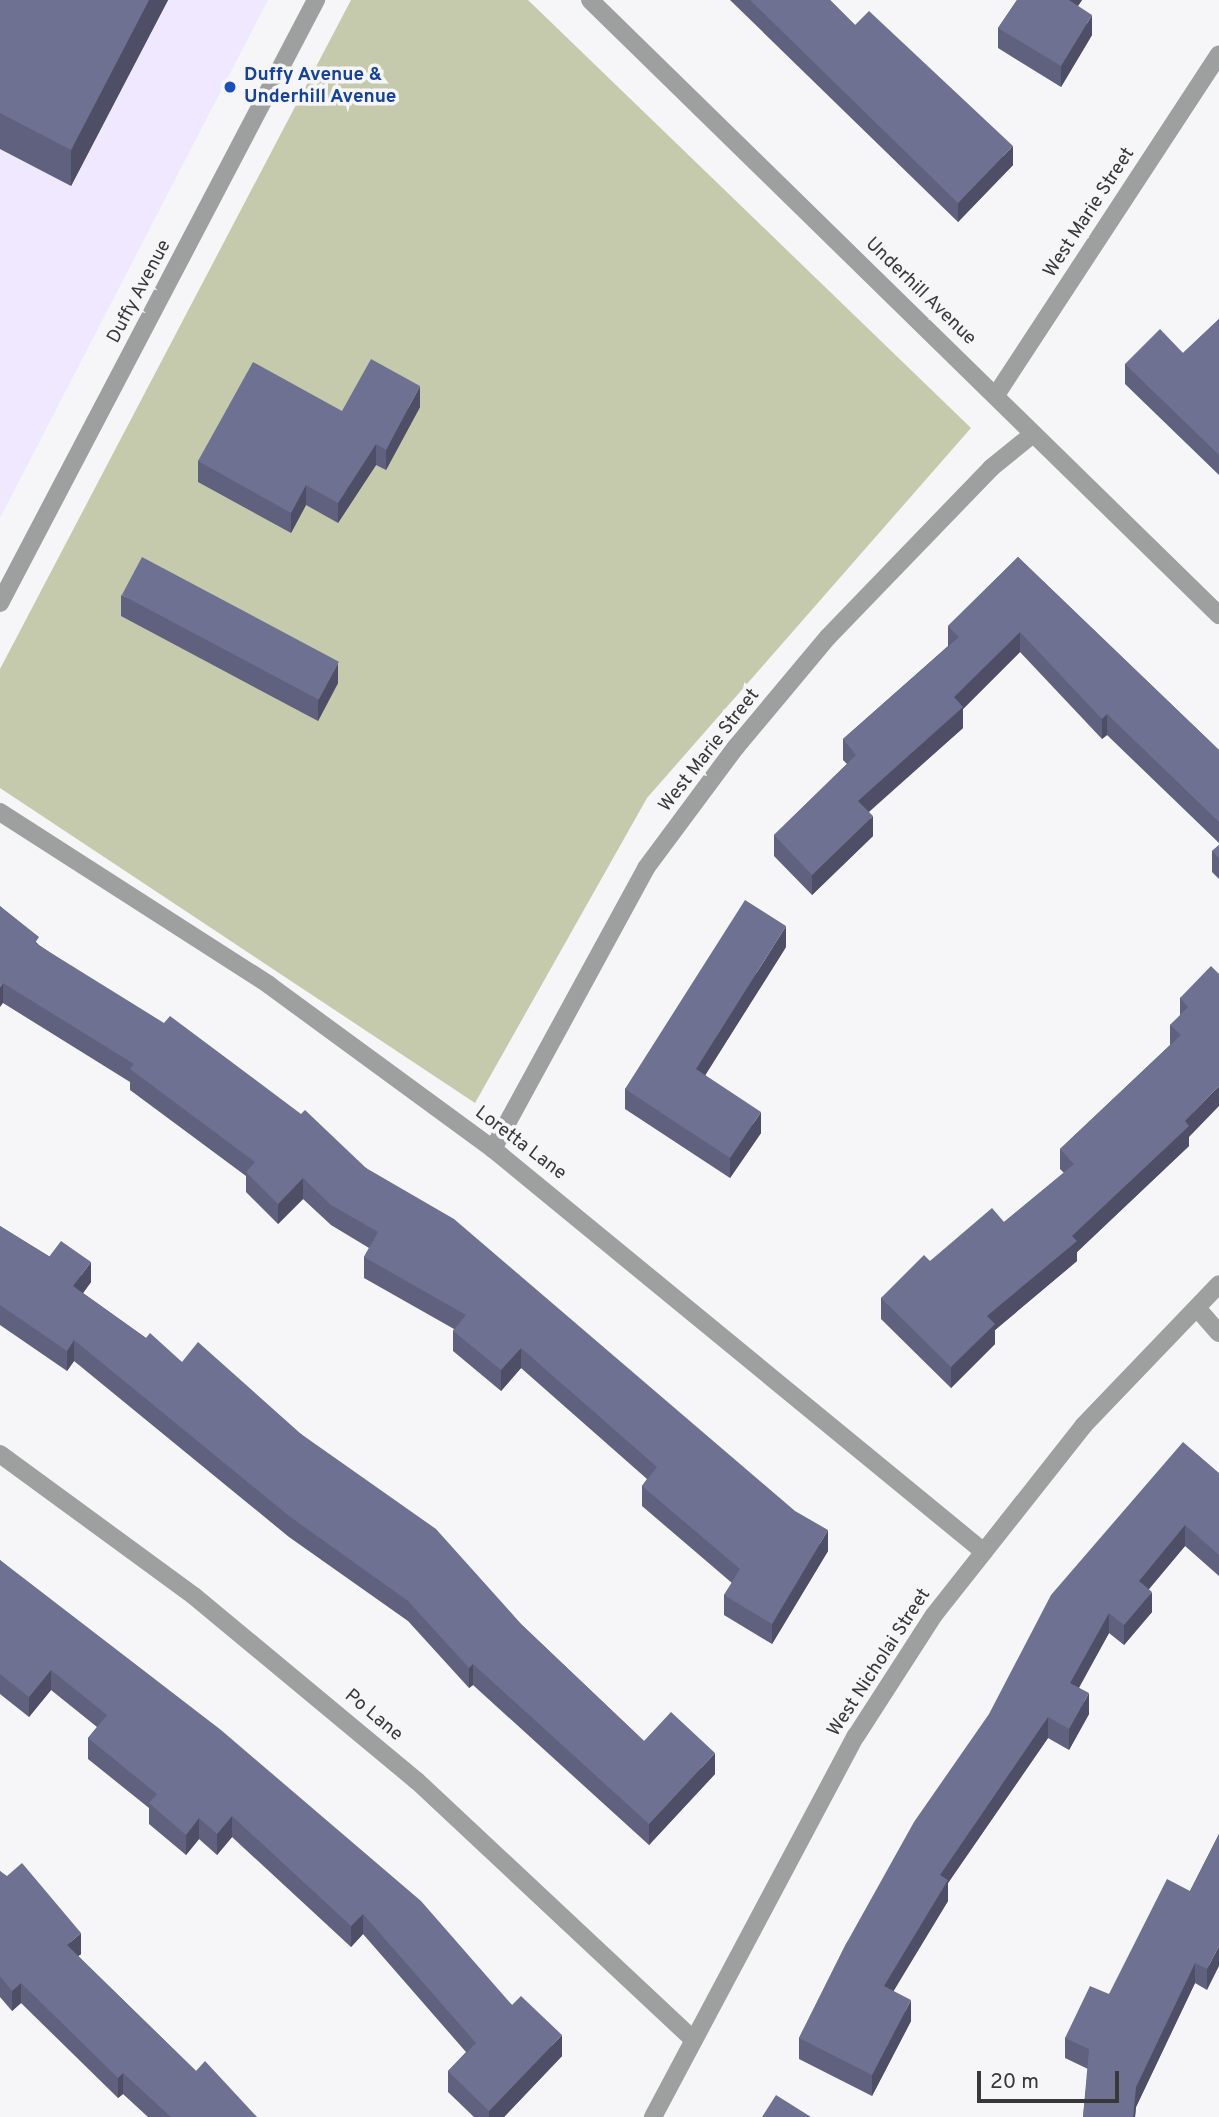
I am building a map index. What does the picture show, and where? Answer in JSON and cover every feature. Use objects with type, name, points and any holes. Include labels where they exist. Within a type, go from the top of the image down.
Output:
[{"type":"street","name":"Duffy Avenue","points":[[0,603],[316,0]]},
{"type":"street","name":"Underhill Avenue","points":[[590,0],[1219,615]]},
{"type":"street","name":"West Marie Street","points":[[996,395],[1219,54]]},
{"type":"street","name":"West Marie Street","points":[[493,1149],[646,868],[736,747],[828,637],[991,468],[1032,434]]},
{"type":"street","name":"Loretta Lane","points":[[0,812],[269,985],[493,1149],[984,1552]]},
{"type":"street","name":"West Nicholai Street","points":[[653,2117],[856,1736],[934,1615],[1084,1425],[1219,1284]]},
{"type":"street","points":[[1197,1308],[1219,1334]]},
{"type":"street","name":"Po Lane","points":[[0,1454],[194,1596],[417,1781],[694,2040]]},
{"type":"shaded area","points":[[0,0],[268,0],[0,518]]},
{"type":"green space","points":[[351,0],[528,0],[971,428],[647,798],[475,1103],[0,788],[0,669]]},
{"type":"building","points":[[0,0],[149,0],[71,150],[0,113]]},
{"type":"building","points":[[750,0],[830,0],[855,25],[869,11],[1013,146],[958,203]]},
{"type":"building","points":[[1017,0],[1069,0],[1092,15],[1061,66],[998,28]]},
{"type":"building","points":[[1219,319],[1219,455],[1125,364],[1160,329],[1183,353]]},
{"type":"building","points":[[371,359],[420,386],[386,450],[376,444],[338,503],[306,485],[291,513],[198,461],[253,362],[342,411]]},
{"type":"building","points":[[142,557],[339,662],[319,700],[122,595]]},
{"type":"building","points":[[1018,557],[1219,750],[1219,822],[1107,714],[1102,719],[1020,632],[954,697],[963,707],[858,801],[873,816],[812,875],[774,835],[856,755],[843,739],[959,637],[948,626]]},
{"type":"building","points":[[1219,845],[1219,858],[1212,851]]},
{"type":"building","points":[[745,900],[786,926],[696,1069],[761,1112],[730,1158],[625,1089]]},
{"type":"building","points":[[0,906],[39,937],[35,943],[164,1023],[170,1016],[301,1114],[305,1110],[366,1168],[454,1219],[795,1511],[828,1530],[772,1624],[724,1595],[740,1569],[642,1486],[657,1467],[521,1348],[501,1370],[453,1331],[466,1315],[364,1257],[378,1232],[331,1205],[303,1178],[278,1204],[246,1172],[255,1162],[130,1069],[134,1064],[3,983],[0,987]]},
{"type":"building","points":[[1211,966],[1219,974],[1219,1086],[1185,1121],[1189,1126],[1072,1236],[1077,1241],[987,1316],[995,1324],[951,1367],[881,1298],[924,1255],[930,1261],[992,1208],[1004,1222],[1074,1164],[1060,1149],[1181,1035],[1170,1025],[1188,1007],[1180,998]]},
{"type":"building","points":[[0,1226],[49,1257],[61,1241],[91,1262],[73,1286],[146,1338],[150,1333],[182,1362],[198,1342],[301,1434],[436,1529],[522,1625],[644,1741],[671,1712],[715,1753],[649,1824],[473,1664],[469,1668],[408,1601],[289,1516],[74,1340],[67,1351],[0,1305]]},
{"type":"building","points":[[1183,1442],[1219,1473],[1219,1555],[1185,1525],[1139,1581],[1152,1592],[1124,1625],[1109,1613],[1070,1683],[1089,1693],[1069,1729],[1048,1717],[940,1875],[948,1880],[884,1986],[911,2000],[872,2075],[799,2038],[846,1944],[914,1822],[989,1714],[1051,1595]]},
{"type":"building","points":[[0,1560],[221,1730],[421,1901],[512,2005],[521,1996],[562,2035],[489,2111],[448,2071],[476,2043],[363,1914],[351,1926],[232,1816],[217,1834],[199,1818],[186,1835],[149,1803],[157,1794],[88,1738],[107,1715],[51,1670],[29,1697],[0,1674]]},
{"type":"building","points":[[1219,1834],[1219,1946],[1207,1969],[1195,1963],[1136,2087],[1133,2117],[1083,2117],[1089,2049],[1065,2038],[1090,1986],[1109,1994],[1167,1879],[1190,1891]]},
{"type":"building","points":[[22,1863],[81,1933],[67,1945],[196,2071],[205,2061],[257,2117],[171,2117],[123,2073],[118,2078],[21,1983],[12,1991],[0,1976],[0,1871],[7,1876]]},
{"type":"building","points":[[776,2095],[811,2117],[762,2117]]},
{"type":"place","name":"Duffy Avenue & Underhill Avenue","points":[[230,87]]}]
